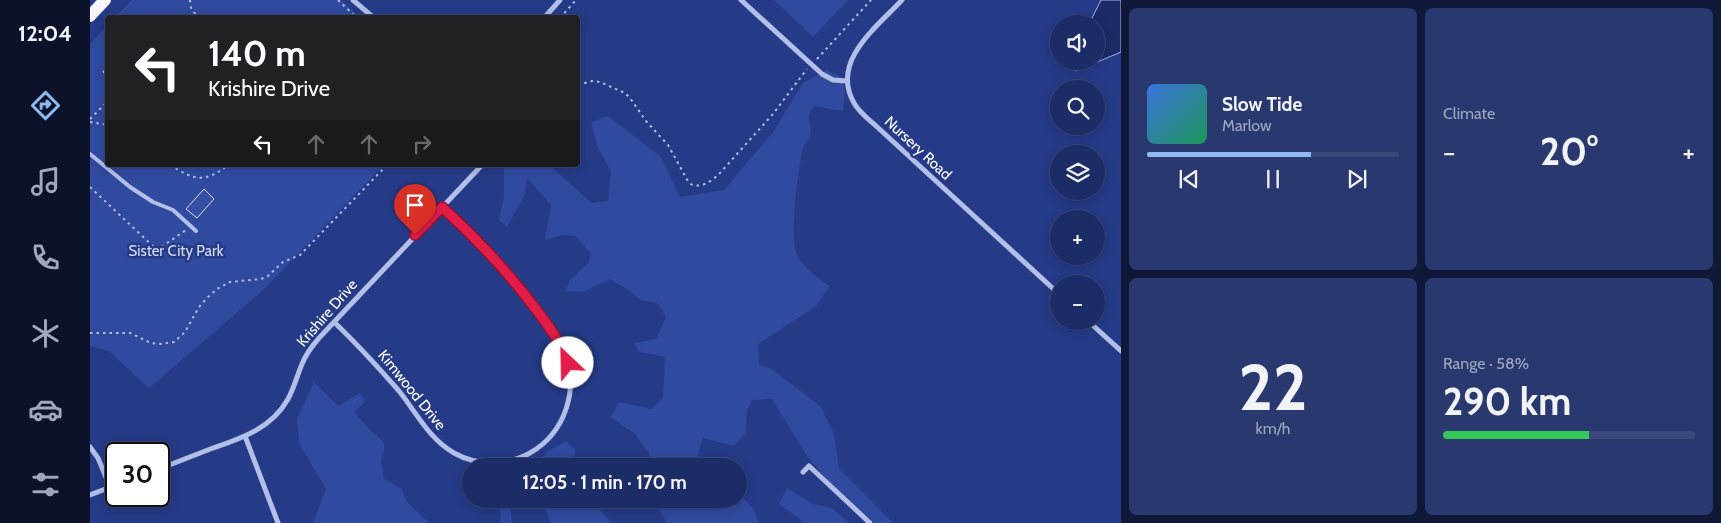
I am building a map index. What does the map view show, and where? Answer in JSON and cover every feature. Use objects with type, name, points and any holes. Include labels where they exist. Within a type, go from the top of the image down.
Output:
[{"type":"main road","points":[[90,16],[105,0]]},
{"type":"street","points":[[353,0],[370,15]]},
{"type":"street","points":[[547,15],[560,0]]},
{"type":"street","points":[[742,0],[822,74],[833,80],[847,81]]},
{"type":"street","name":"Nursery Road","points":[[902,0],[853,54],[849,63],[847,81],[849,94],[854,104],[862,114],[1050,286]]},
{"type":"street","name":"Krishire Drive","points":[[170,465],[257,431],[278,413],[288,400],[302,362],[310,349],[480,167]]},
{"type":"street","name":"Kimwood Drive","points":[[334,322],[385,374],[435,439],[456,454],[481,462],[497,463],[525,456],[548,440],[564,417],[571,390],[569,370],[564,351],[532,305],[508,275],[482,245],[442,207]]},
{"type":"street","points":[[1098,330],[1121,351]]},
{"type":"street","points":[[245,436],[278,523]]},
{"type":"street","points":[[90,446],[98,458],[105,475]]},
{"type":"street","points":[[803,472],[809,466],[870,523]]},
{"type":"street","points":[[90,495],[105,489]]},
{"type":"lane","points":[[90,154],[105,166]]},
{"type":"lane","points":[[106,167],[130,187],[153,202],[173,210],[196,231]]},
{"type":"path","points":[[190,0],[191,8],[196,15]]},
{"type":"path","points":[[338,0],[353,15]]},
{"type":"path","points":[[563,15],[576,0]]},
{"type":"path","points":[[580,84],[592,81],[600,82],[625,93],[646,122],[668,145],[689,183],[697,186],[710,182],[720,173],[773,114],[811,65],[870,0]]},
{"type":"path","points":[[105,104],[90,121],[105,125]]},
{"type":"path","points":[[173,167],[189,177],[197,178],[207,177],[225,167]]},
{"type":"path","points":[[90,333],[130,333],[151,343],[174,342],[185,332],[199,307],[217,289],[230,282],[261,279],[268,276],[283,262],[300,255],[385,167]]},
{"type":"path","points":[[90,188],[157,250],[191,226]]},
{"type":"green space","points":[[132,0],[341,0],[358,15],[117,15]]},
{"type":"green space","points":[[774,0],[848,0],[813,37]]},
{"type":"green space","name":"Sister City Park","points":[[105,28],[105,167],[382,167],[261,292],[149,388],[109,351],[90,346],[90,44]]},
{"type":"green space","points":[[827,70],[842,78],[845,93],[843,111],[814,106],[811,111],[809,118],[810,135],[801,158],[794,220],[797,255],[812,273],[830,286],[816,306],[758,344],[759,364],[773,370],[821,407],[834,434],[839,469],[893,523],[875,523],[827,480],[807,456],[772,399],[752,400],[747,410],[746,432],[734,446],[703,438],[697,458],[649,458],[649,454],[635,434],[611,417],[619,402],[651,409],[663,398],[665,357],[638,351],[634,343],[656,339],[666,317],[657,303],[640,300],[630,291],[610,279],[583,292],[566,291],[569,281],[589,262],[590,253],[576,236],[563,235],[545,240],[551,205],[527,178],[525,194],[507,227],[499,220],[504,196],[504,167],[551,167],[592,203],[608,201],[611,171],[598,148],[591,122],[608,116],[661,157],[680,197],[724,190],[773,132],[803,83]]},
{"type":"green space","points":[[314,382],[338,406],[360,393],[365,402],[354,412],[384,442],[381,462],[384,479],[402,489],[406,501],[429,523],[313,523],[326,489],[299,443],[297,419]]},
{"type":"green space","points":[[566,441],[575,450],[574,458],[542,458],[548,451]]},
{"type":"green space","points":[[787,488],[813,504],[832,508],[849,523],[805,523],[779,504]]},
{"type":"green space","points":[[747,502],[753,509],[759,523],[667,523],[658,508],[747,508]]},
{"type":"green space","points":[[500,508],[510,508],[512,523],[501,523]]},
{"type":"green space","points":[[546,508],[598,508],[612,523],[550,523]]},
{"type":"shaded area","points":[[1101,0],[1121,0],[1121,52],[1105,59],[1105,15],[1094,15]]},
{"type":"building","points":[[204,189],[214,199],[197,218],[186,209]]},
{"type":"route","points":[[415,235],[442,207],[482,245],[508,275],[557,338],[568,363]]}]
